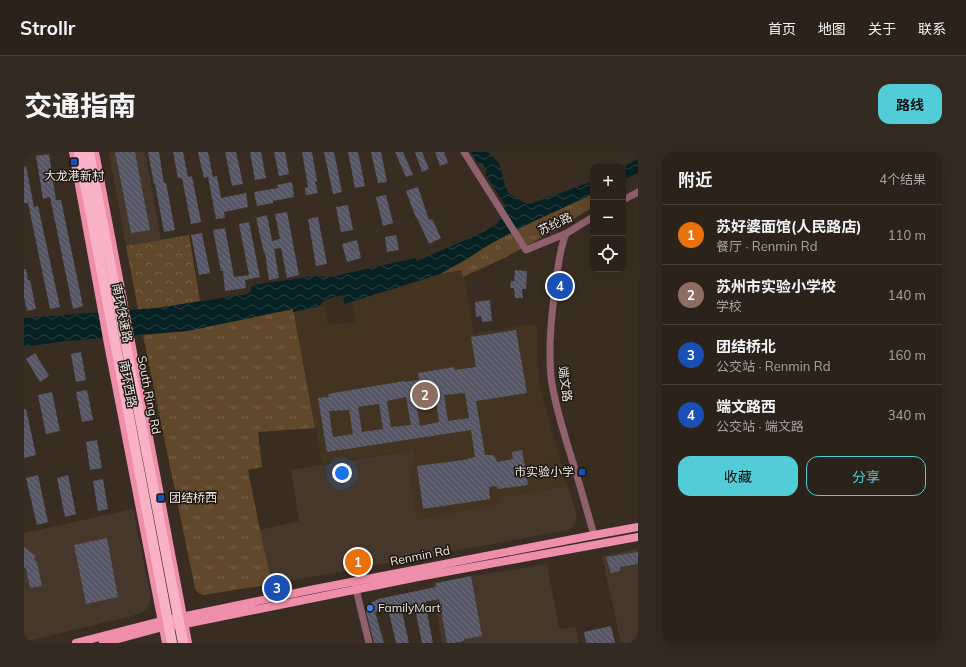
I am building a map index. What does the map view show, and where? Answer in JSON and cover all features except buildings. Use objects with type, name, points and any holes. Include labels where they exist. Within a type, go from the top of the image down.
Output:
[{"type":"highway","name":"南环快速路","points":[[78,152],[172,643]]},
{"type":"highway","name":"South Ring Rd","points":[[89,152],[183,643]]},
{"type":"main road","name":"南环西路","points":[[73,152],[108,344],[166,643]]},
{"type":"main road","name":"南环西路","points":[[95,152],[188,643]]},
{"type":"main road","name":"Renmin Rd","points":[[162,624],[638,527]]},
{"type":"main road","name":"Renmin Rd","points":[[355,585],[425,575],[638,538]]},
{"type":"main road","points":[[76,643],[162,624]]},
{"type":"main road","points":[[103,643],[162,624]]},
{"type":"street","name":"苏纶路","points":[[464,152],[526,250],[567,233],[590,219]]},
{"type":"street","points":[[626,198],[638,192]]},
{"type":"street","name":"端文路","points":[[567,233],[565,235],[561,251],[552,312],[550,352],[551,377],[557,409],[594,535]]},
{"type":"street","points":[[355,585],[370,643]]},
{"type":"shaded area","points":[[109,152],[145,152],[161,240],[126,246]]},
{"type":"shaded area","points":[[461,270],[466,284],[474,333],[537,324],[539,383],[568,486],[500,497],[499,504],[417,520],[409,475],[412,467],[416,463],[414,450],[322,464],[293,312],[325,305],[328,325],[356,322],[352,302],[440,274]]},
{"type":"shaded area","points":[[414,450],[416,463],[412,467],[500,497],[568,486],[577,520],[574,526],[569,530],[272,584],[260,530],[299,521],[291,470]]},
{"type":"shaded area","points":[[133,509],[151,598],[149,606],[139,614],[24,642],[24,533]]},
{"type":"shaded area","points":[[638,549],[638,643],[621,643],[602,556]]},
{"type":"shaded area","points":[[547,564],[559,629],[576,627],[579,643],[442,643],[432,583]]},
{"type":"green space","points":[[590,195],[590,209],[506,257],[463,277],[461,270],[440,274],[490,244],[532,222]]},
{"type":"green space","points":[[189,235],[200,301],[157,308],[138,309],[126,246]]},
{"type":"green space","points":[[293,309],[315,428],[258,432],[262,467],[248,470],[272,584],[203,595],[195,588],[143,335],[187,331]]},
{"type":"water","points":[[471,152],[488,152],[499,163],[508,193],[527,204],[590,182],[590,195],[532,222],[490,244],[440,274],[344,304],[343,295],[328,299],[322,302],[320,306],[316,307],[293,312],[293,309],[187,331],[66,341],[24,347],[24,318],[157,308],[248,294],[252,285],[316,276],[326,278],[415,258],[417,261],[486,231],[498,223],[505,205],[486,175],[487,171],[482,163],[477,162]]},
{"type":"water","points":[[638,159],[638,173],[626,179],[626,165]]},
{"type":"place","name":"大龙港新村","points":[[74,162]]},
{"type":"place","name":"端文路西","points":[[560,286]]},
{"type":"place","name":"苏州市实验小学校","points":[[425,395]]},
{"type":"place","name":"市实验小学","points":[[582,472]]},
{"type":"place","name":"团结桥西","points":[[161,498]]},
{"type":"place","name":"苏好婆面馆(人民路店)","points":[[358,562]]},
{"type":"place","name":"团结桥北","points":[[277,588]]},
{"type":"place","name":"FamilyMart","points":[[370,608]]}]
